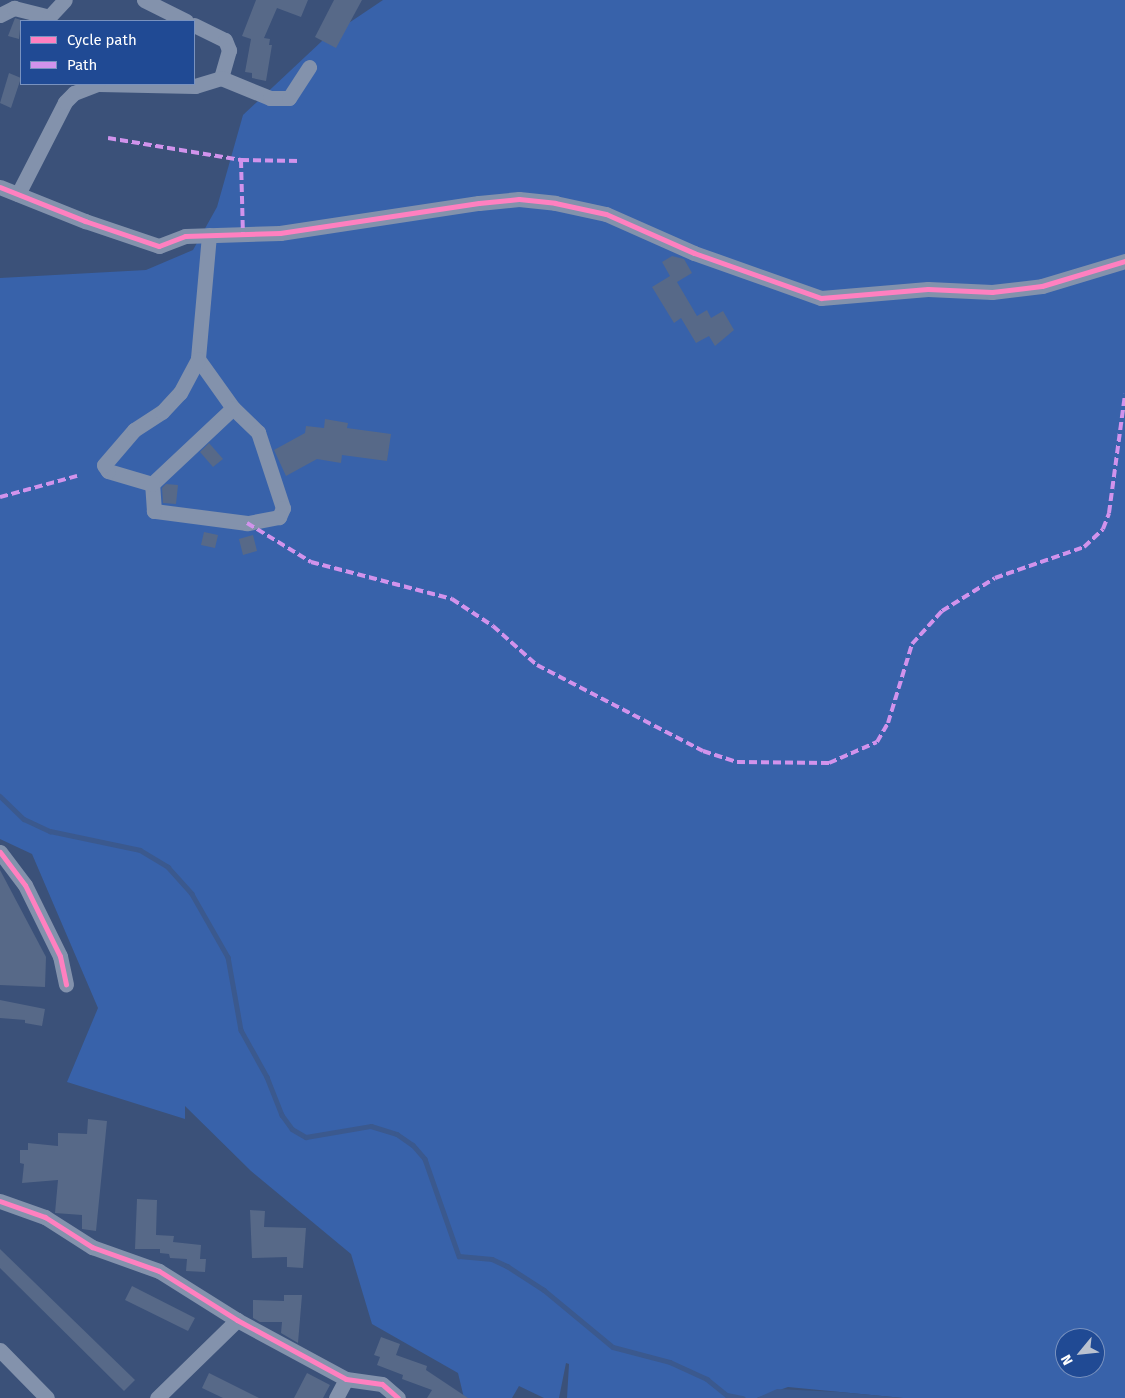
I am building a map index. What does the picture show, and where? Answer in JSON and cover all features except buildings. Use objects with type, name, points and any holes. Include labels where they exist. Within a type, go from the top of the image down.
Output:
[{"type":"street","points":[[0,15],[14,8],[49,16],[65,0]]},
{"type":"street","points":[[144,0],[184,20]]},
{"type":"street","points":[[195,25],[225,40],[229,50],[221,78]]},
{"type":"street","points":[[146,85],[195,86],[221,78],[270,98],[289,98],[309,67]]},
{"type":"street","points":[[18,194],[65,102],[74,92],[95,85]]},
{"type":"street","points":[[0,186],[159,246],[185,236],[280,233],[519,199],[606,214],[694,252],[821,298],[928,289],[1000,291],[1042,286],[1125,261]]},
{"type":"street","points":[[152,484],[108,471],[104,465],[134,430],[162,412],[180,393],[198,360],[208,235]]},
{"type":"street","points":[[152,484],[154,511],[247,523],[279,517],[284,508],[258,432],[232,408],[198,360]]},
{"type":"street","points":[[152,484],[232,408]]},
{"type":"street","points":[[0,852],[25,886],[60,956],[66,984]]},
{"type":"street","points":[[0,1202],[45,1217],[92,1247],[159,1272],[237,1320],[346,1379],[382,1384],[398,1398]]},
{"type":"street","points":[[157,1398],[237,1320]]},
{"type":"street","points":[[2,1357],[47,1398]]},
{"type":"street","points":[[336,1398],[346,1379]]},
{"type":"shaded area","points":[[383,0],[1125,0],[1125,1398],[903,1398],[788,1387],[757,1398],[567,1398],[569,1364],[566,1363],[559,1398],[544,1398],[519,1386],[512,1398],[464,1398],[458,1373],[372,1324],[351,1254],[251,1171],[185,1106],[185,1119],[67,1082],[98,1008],[32,854],[0,839],[0,278],[146,270],[193,250],[217,207],[243,115],[322,41]]},
{"type":"shaded area","points":[[777,1389],[839,1392],[903,1398],[757,1398]]},
{"type":"waterway","points":[[0,796],[24,819],[50,831],[140,850],[168,867],[192,894],[228,957],[241,1030],[267,1077],[282,1115],[292,1129],[306,1137],[371,1126],[397,1134],[413,1145],[425,1159],[459,1256],[492,1259],[507,1266],[544,1290],[613,1347],[670,1362],[707,1379],[727,1395],[743,1398]]},
{"type":"marked path","points":[[108,138],[241,160],[243,234]]},
{"type":"marked path","points":[[241,160],[300,161]]},
{"type":"marked path","points":[[247,523],[311,562],[452,599],[493,626],[537,665],[703,751],[737,762],[829,763],[877,742],[888,723],[912,644],[942,611],[995,578],[1084,547],[1103,529],[1109,513],[1125,394]]},
{"type":"marked path","points":[[0,497],[77,476]]},
{"type":"cycle path","points":[[0,187],[85,221],[159,246],[185,236],[280,233],[479,203],[519,199],[555,203],[606,214],[694,253],[821,298],[928,289],[992,292],[1042,286],[1125,261]]},
{"type":"cycle path","points":[[0,852],[25,885],[60,956],[66,984]]},
{"type":"cycle path","points":[[0,1201],[45,1217],[92,1247],[159,1271],[237,1320],[346,1379],[382,1384],[398,1398]]}]
